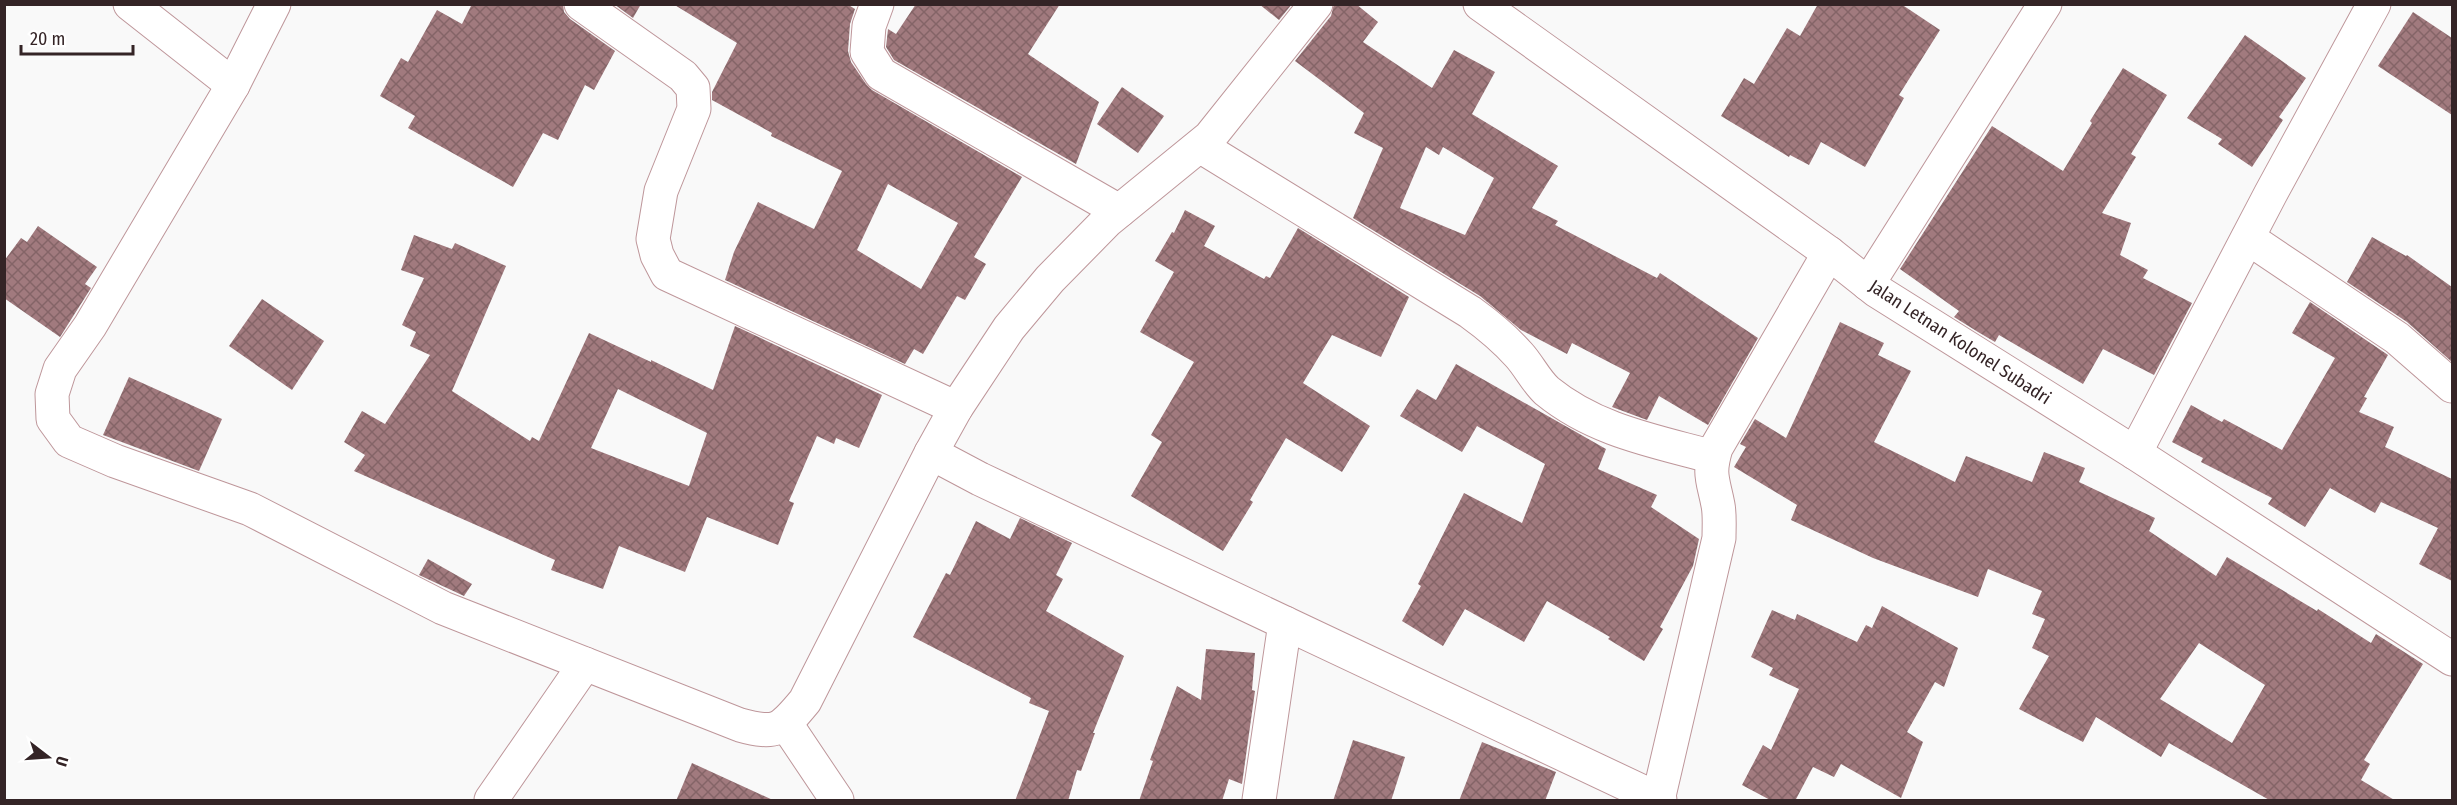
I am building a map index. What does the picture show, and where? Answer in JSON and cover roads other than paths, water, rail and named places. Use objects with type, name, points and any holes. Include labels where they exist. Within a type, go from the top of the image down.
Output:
[{"type":"street","points":[[130,4],[233,85]]},
{"type":"street","points":[[274,4],[233,85],[90,326],[60,369],[52,394],[53,419],[69,441],[105,457],[250,509],[443,608],[740,725],[764,732],[786,724],[805,701],[931,453],[956,408],[1016,320],[1050,279],[1119,211],[1200,146],[1316,4]]},
{"type":"street","points":[[581,4],[683,75],[693,88],[694,110],[661,191],[653,238],[657,255],[667,274],[956,408]]},
{"type":"street","points":[[877,4],[869,26],[867,52],[881,74],[1119,211]]},
{"type":"street","name":"Jalan Letnan Kolonel Subadri","points":[[1480,4],[1868,284],[2135,453],[2452,659]]},
{"type":"street","points":[[1868,284],[2045,4]]},
{"type":"street","points":[[2135,453],[2374,4]]},
{"type":"street","points":[[1200,146],[1470,312],[1504,340],[1545,389],[1576,411],[1607,428],[1713,457]]},
{"type":"street","points":[[2248,238],[2397,338],[2452,386]]},
{"type":"street","points":[[931,453],[990,484],[1659,800],[1719,538],[1719,507],[1711,476],[1713,457],[1716,448],[1828,253]]},
{"type":"street","points":[[1259,801],[1285,623]]},
{"type":"street","points":[[491,801],[585,664]]},
{"type":"street","points":[[786,724],[837,801]]}]
